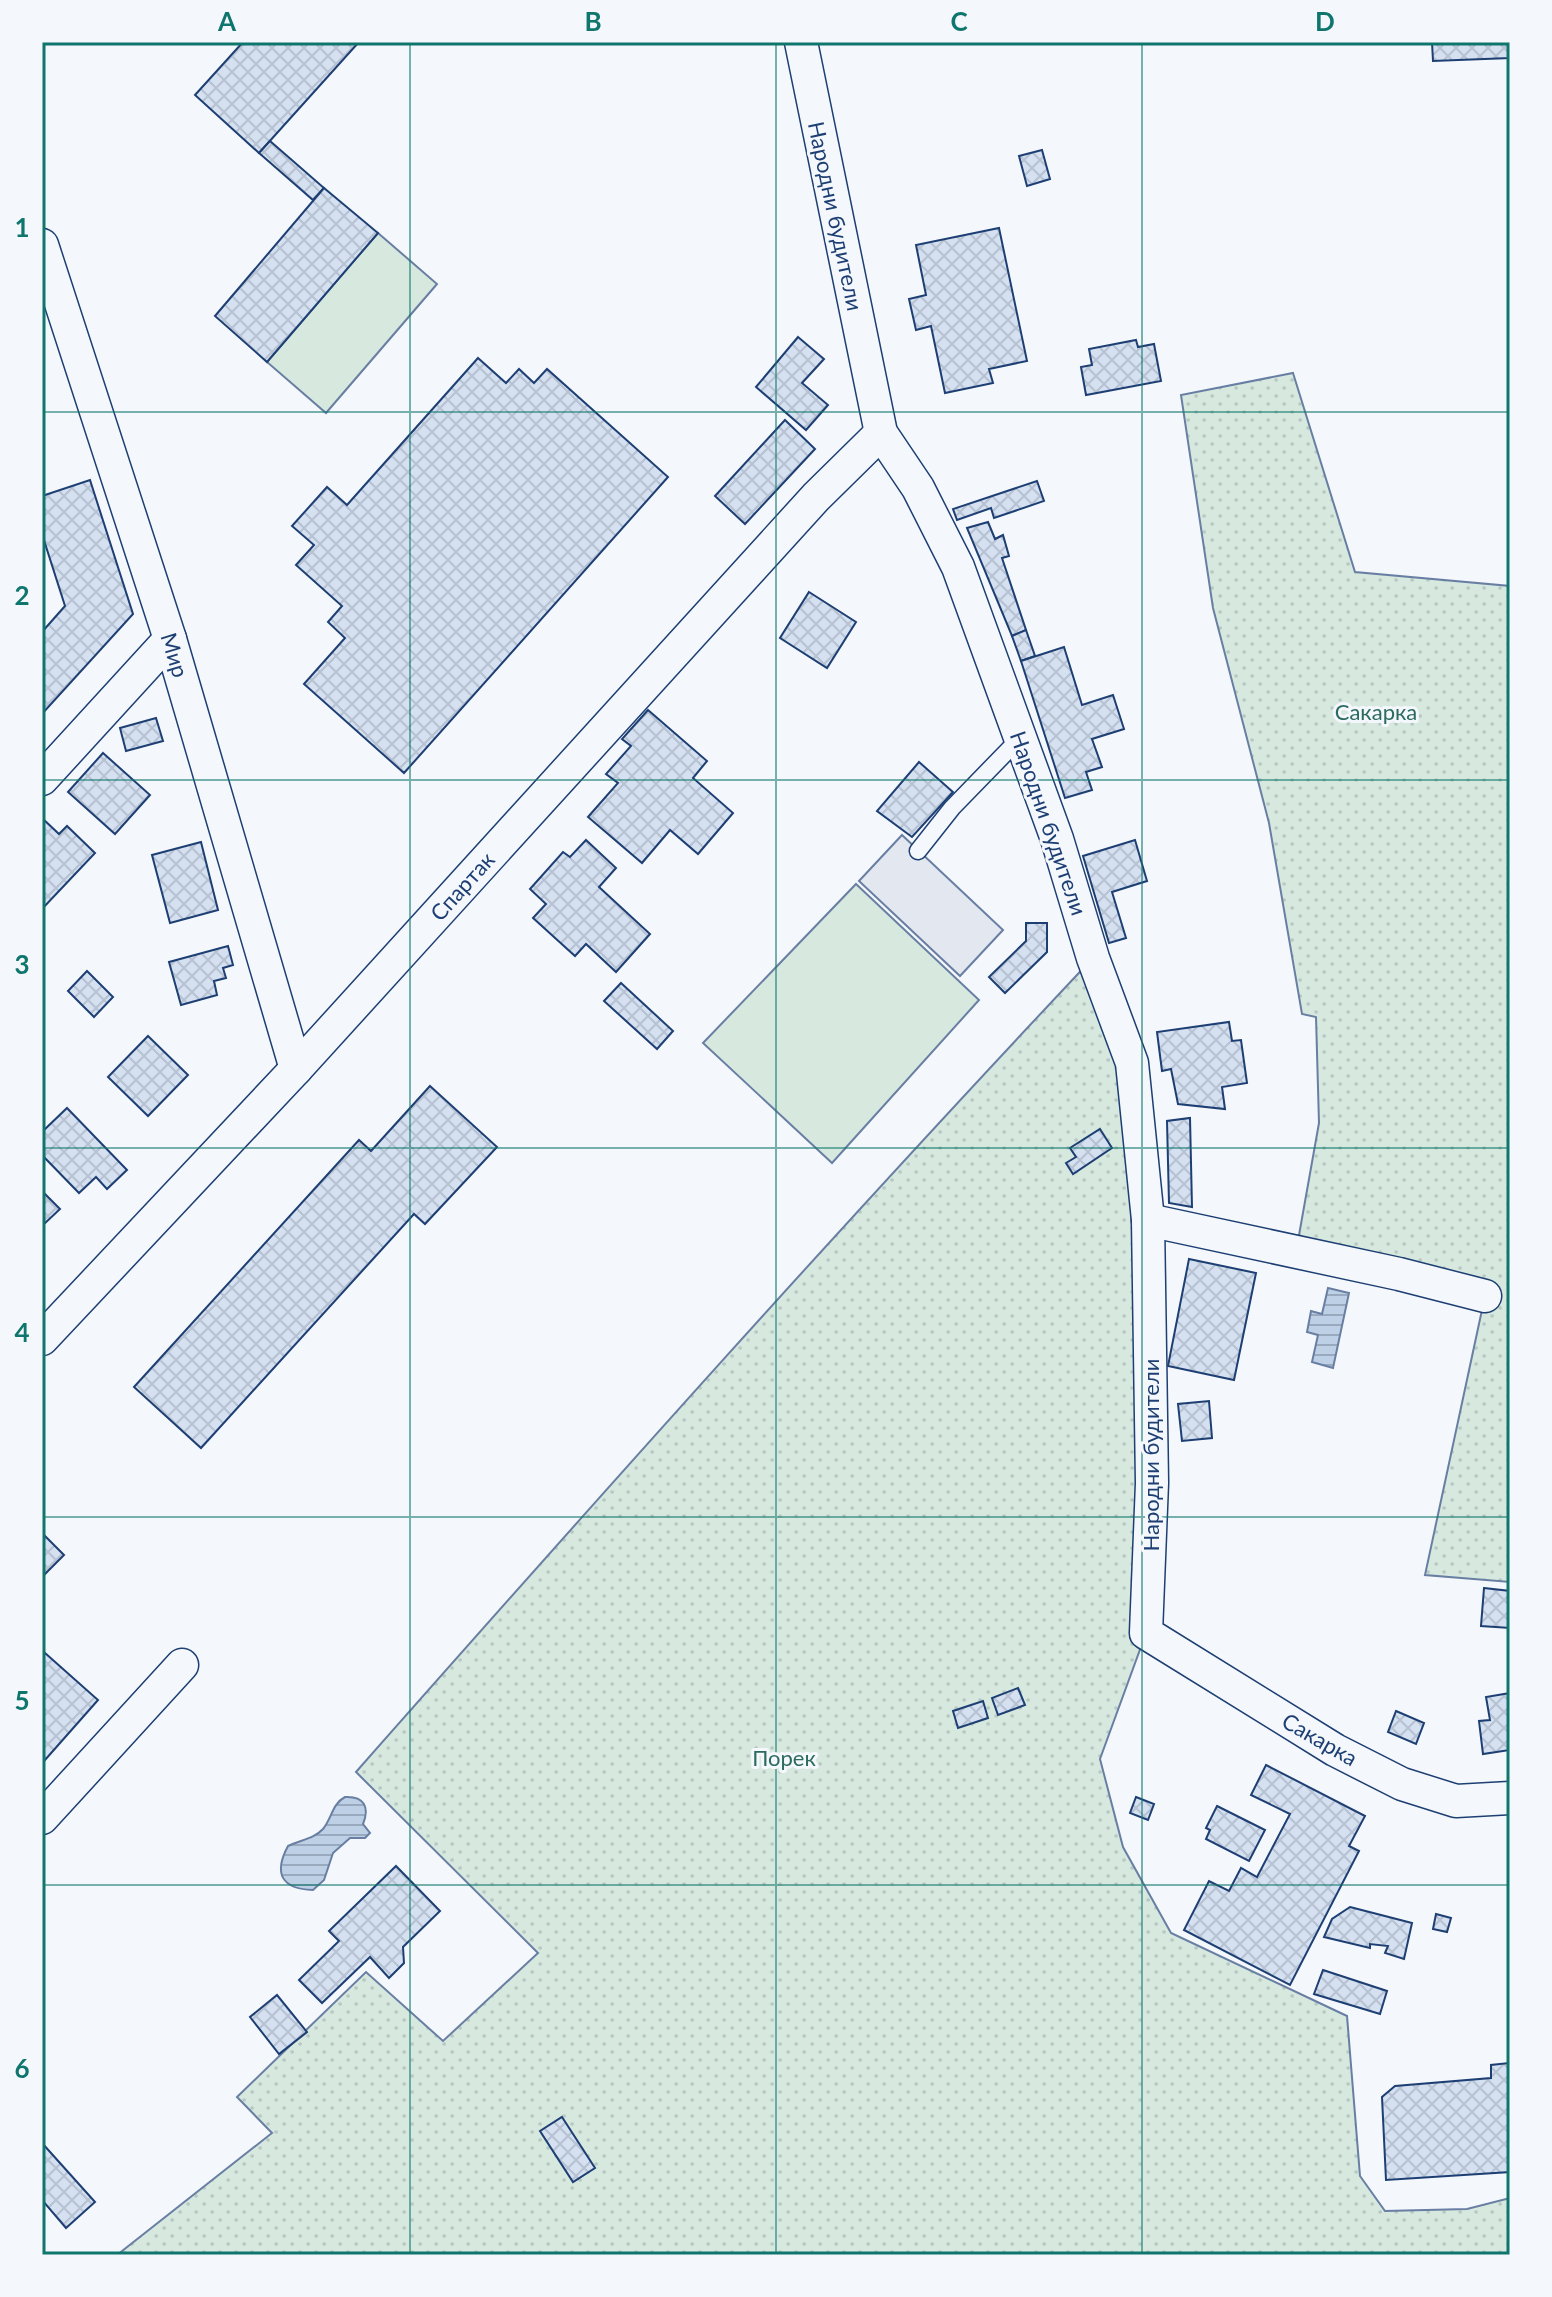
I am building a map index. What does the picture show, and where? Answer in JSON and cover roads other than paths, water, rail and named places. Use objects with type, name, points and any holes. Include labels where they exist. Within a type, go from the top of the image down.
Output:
[{"type":"street","name":"Народни будители","points":[[801,42],[881,433],[918,488],[958,567],[1057,839],[1093,958],[1132,1063],[1148,1220],[1152,1483],[1146,1633]]},
{"type":"street","name":"Мир","points":[[42,245],[170,639],[296,1069]]},
{"type":"street","name":"Спартак","points":[[42,1339],[296,1069],[816,497],[881,433]]},
{"type":"street","points":[[42,779],[170,639]]},
{"type":"street","points":[[1148,1220],[1399,1274],[1485,1296]]},
{"type":"street","name":"Сакарка","points":[[1146,1633],[1335,1750],[1402,1784],[1456,1801],[1510,1798]]},
{"type":"street","points":[[42,1818],[182,1665]]},
{"type":"lane","points":[[918,851],[952,808],[1021,737]]},
{"type":"water","points":[[1328,1288],[1349,1293],[1333,1368],[1312,1362],[1318,1335],[1307,1332],[1311,1311],[1322,1314]]},
{"type":"water","points":[[345,1797],[357,1798],[364,1804],[363,1824],[370,1833],[365,1838],[350,1838],[333,1853],[324,1880],[313,1890],[294,1887],[283,1878],[281,1872],[288,1846],[319,1832],[337,1803]]},
{"type":"park label","name":"Порек","points":[[784,1757]]}]
